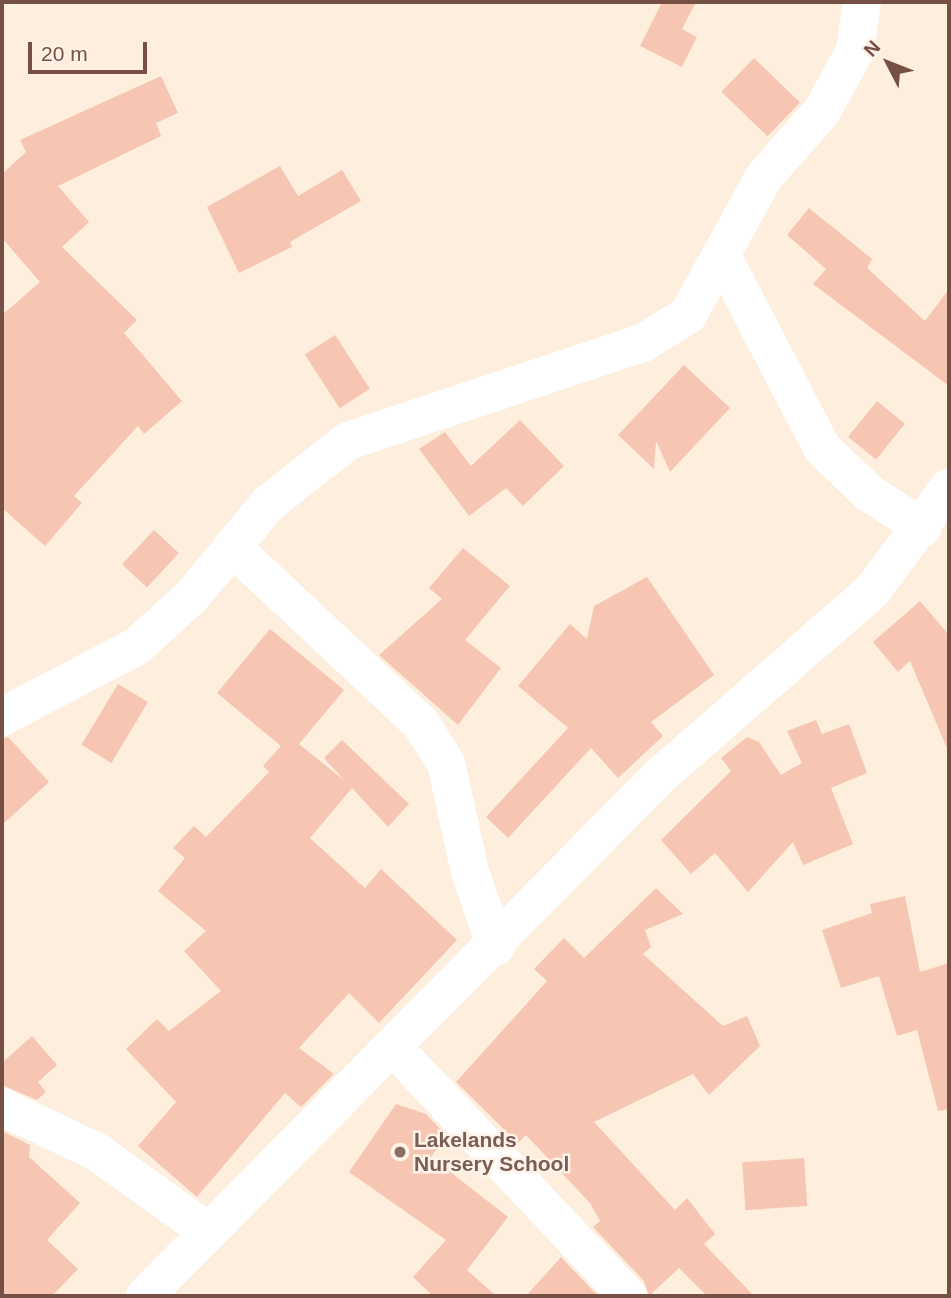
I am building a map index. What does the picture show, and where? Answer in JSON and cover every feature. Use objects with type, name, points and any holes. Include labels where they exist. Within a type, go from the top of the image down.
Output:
[{"type":"street","points":[[2,717],[137,646],[191,596],[269,503],[348,441],[643,343],[688,315],[786,145],[822,111],[855,51],[862,2]]},
{"type":"street","points":[[722,256],[822,448],[869,493],[923,528]]},
{"type":"street","points":[[145,1296],[206,1230],[395,1049],[662,775],[872,591],[923,528],[949,487]]},
{"type":"street","points":[[232,547],[421,724],[446,763],[470,872],[496,947]]},
{"type":"street","points":[[395,1049],[628,1296]]},
{"type":"street","points":[[2,1107],[97,1152],[206,1230]]},
{"type":"building","points":[[662,2],[696,2],[682,29],[697,37],[682,67],[640,46]]},
{"type":"building","points":[[754,58],[800,102],[767,136],[721,92]]},
{"type":"building","points":[[161,76],[178,113],[156,123],[161,136],[58,186],[89,222],[62,247],[137,320],[124,333],[182,401],[144,434],[138,426],[74,496],[82,503],[45,546],[2,508],[2,315],[40,282],[2,238],[2,174],[26,152],[20,140]]},
{"type":"building","points":[[280,166],[298,196],[342,170],[361,201],[290,242],[292,247],[239,273],[207,207]]},
{"type":"building","points":[[809,208],[872,259],[867,268],[925,321],[949,289],[949,386],[813,284],[826,269],[787,235]]},
{"type":"building","points":[[335,335],[370,389],[340,408],[305,355]]},
{"type":"building","points":[[684,365],[730,408],[670,472],[656,441],[654,469],[618,435]]},
{"type":"building","points":[[877,401],[905,424],[876,459],[848,437]]},
{"type":"building","points":[[520,420],[564,466],[523,506],[506,488],[469,516],[419,449],[445,432],[471,466]]},
{"type":"building","points":[[154,530],[179,553],[147,588],[122,564]]},
{"type":"building","points":[[463,548],[510,586],[465,640],[501,668],[458,725],[379,655],[442,599],[429,588]]},
{"type":"building","points":[[647,577],[714,675],[651,722],[663,736],[618,778],[591,748],[508,838],[486,817],[568,728],[518,686],[570,624],[587,639],[594,606]]},
{"type":"building","points":[[920,601],[949,635],[949,753],[910,661],[898,672],[873,642]]},
{"type":"building","points":[[270,629],[344,690],[299,744],[345,781],[324,758],[342,740],[409,804],[388,827],[352,788],[310,838],[365,888],[381,869],[457,940],[379,1023],[349,993],[299,1048],[334,1074],[301,1107],[285,1093],[197,1197],[138,1146],[176,1102],[126,1049],[157,1019],[169,1031],[221,991],[184,951],[206,931],[158,891],[185,858],[173,848],[194,826],[206,837],[269,772],[263,766],[281,746],[217,693]]},
{"type":"building","points":[[118,684],[148,702],[111,763],[81,745]]},
{"type":"building","points":[[816,720],[822,734],[849,724],[867,773],[831,788],[853,844],[803,865],[793,842],[748,892],[715,853],[691,874],[661,840],[731,771],[721,758],[747,737],[759,742],[781,775],[802,763],[787,731]]},
{"type":"building","points":[[8,737],[49,782],[2,825],[2,739]]},
{"type":"building","points":[[656,888],[683,914],[645,930],[651,947],[643,954],[723,1026],[747,1016],[760,1046],[709,1095],[693,1074],[594,1122],[675,1210],[687,1198],[715,1234],[704,1244],[754,1296],[707,1296],[679,1268],[649,1296],[644,1281],[593,1227],[600,1221],[590,1203],[526,1135],[518,1143],[456,1082],[547,981],[534,969],[564,938],[584,958]]},
{"type":"building","points":[[905,896],[920,972],[949,963],[949,1109],[938,1111],[917,1030],[897,1036],[879,976],[841,988],[822,930],[872,913],[870,904]]},
{"type":"building","points":[[32,1036],[57,1065],[38,1082],[46,1092],[37,1100],[2,1085],[2,1063]]},
{"type":"building","points":[[396,1104],[426,1114],[446,1135],[431,1157],[508,1217],[467,1270],[496,1296],[433,1296],[413,1277],[446,1240],[349,1172]]},
{"type":"building","points":[[2,1131],[30,1145],[29,1157],[80,1203],[47,1240],[78,1269],[52,1296],[2,1296]]},
{"type":"building","points":[[804,1158],[807,1206],[745,1210],[742,1162]]},
{"type":"building","points":[[561,1257],[598,1296],[526,1296]]},
{"type":"place","name":"Lakelands Nursery School","points":[[400,1152]]}]
